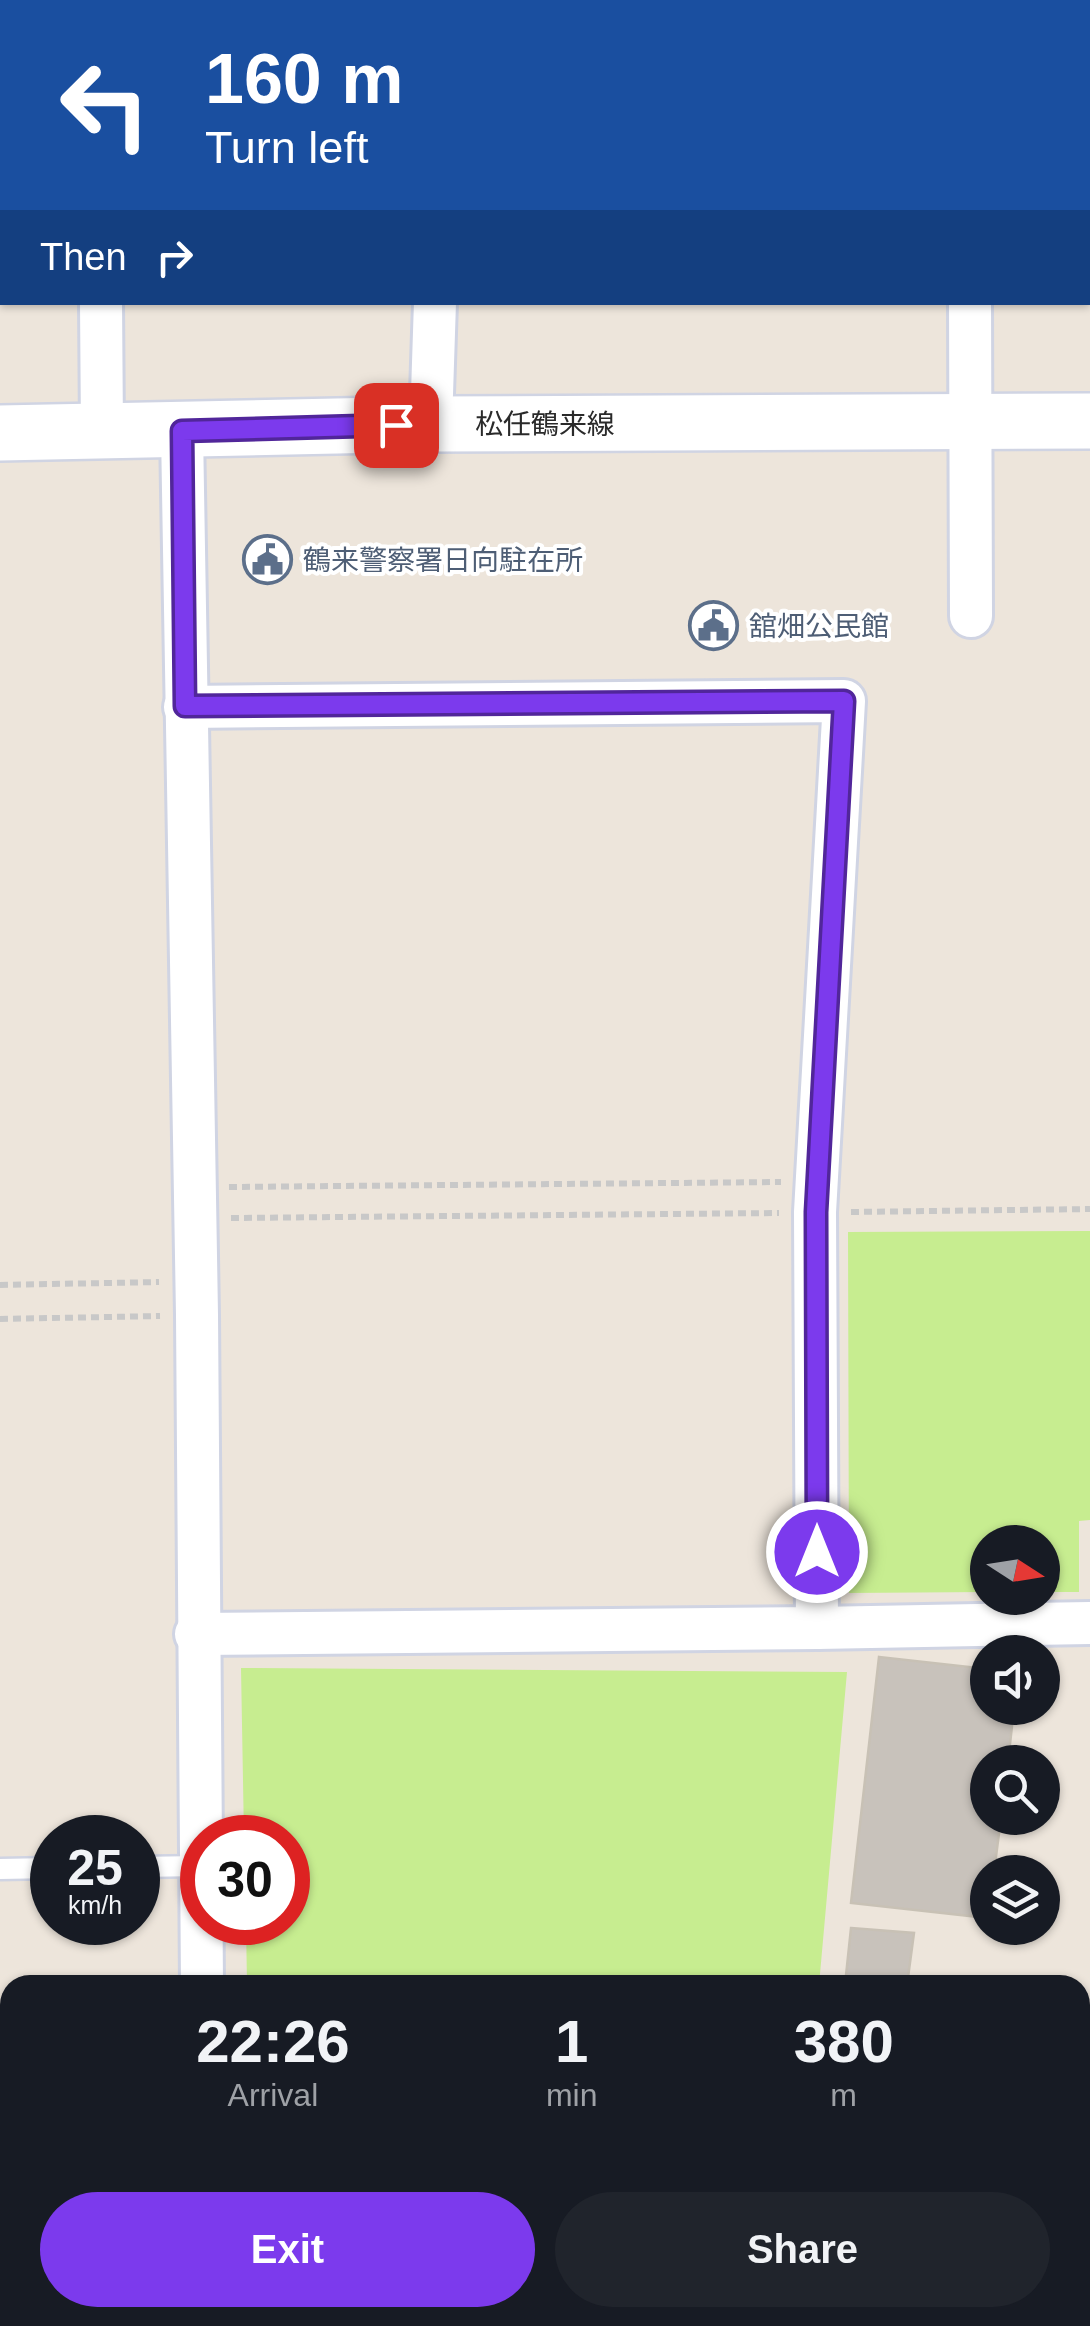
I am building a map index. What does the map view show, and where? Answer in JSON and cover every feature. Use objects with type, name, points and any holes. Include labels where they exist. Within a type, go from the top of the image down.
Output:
[{"type":"main road","name":"松任鶴来線","points":[[0,433],[431,424],[1090,421]]},
{"type":"street","points":[[101,305],[102,432]]},
{"type":"street","points":[[431,424],[435,305]]},
{"type":"street","points":[[970,305],[971,616]]},
{"type":"street","points":[[182,431],[196,1298],[199,1815]]},
{"type":"street","points":[[185,706],[844,701],[816,1197],[817,1628]]},
{"type":"street","points":[[196,1634],[1090,1622]]},
{"type":"street","points":[[201,1945],[202,1975]]},
{"type":"lane","points":[[0,1869],[30,1868]]},
{"type":"path","points":[[193,1202],[816,1197]]},
{"type":"path","points":[[193,1202],[816,1197],[1090,1209]]},
{"type":"path","points":[[0,1285],[196,1298]]},
{"type":"path","points":[[0,1318],[196,1298]]},
{"type":"green space","points":[[1090,1231],[1090,1520],[1079,1521],[1079,1592],[1060,1592],[1060,1525],[970,1525],[970,1592],[849,1593],[848,1232]]},
{"type":"green space","points":[[241,1668],[847,1672],[820,1975],[247,1975],[246,1945],[310,1945],[310,1815],[244,1815]]},
{"type":"building","points":[[879,1657],[970,1667],[970,1725],[1012,1725],[1010,1745],[970,1745],[970,1835],[999,1835],[996,1855],[970,1855],[970,1916],[851,1903]]},
{"type":"building","points":[[851,1928],[914,1933],[908,1975],[846,1975]]},
{"type":"place","name":"鶴来警察署日向駐在所","points":[[268,560]]},
{"type":"place","name":"舘畑公民館","points":[[714,626]]},
{"type":"route","points":[[396,425],[182,431],[185,706],[844,701],[816,1212],[817,1552]]}]
